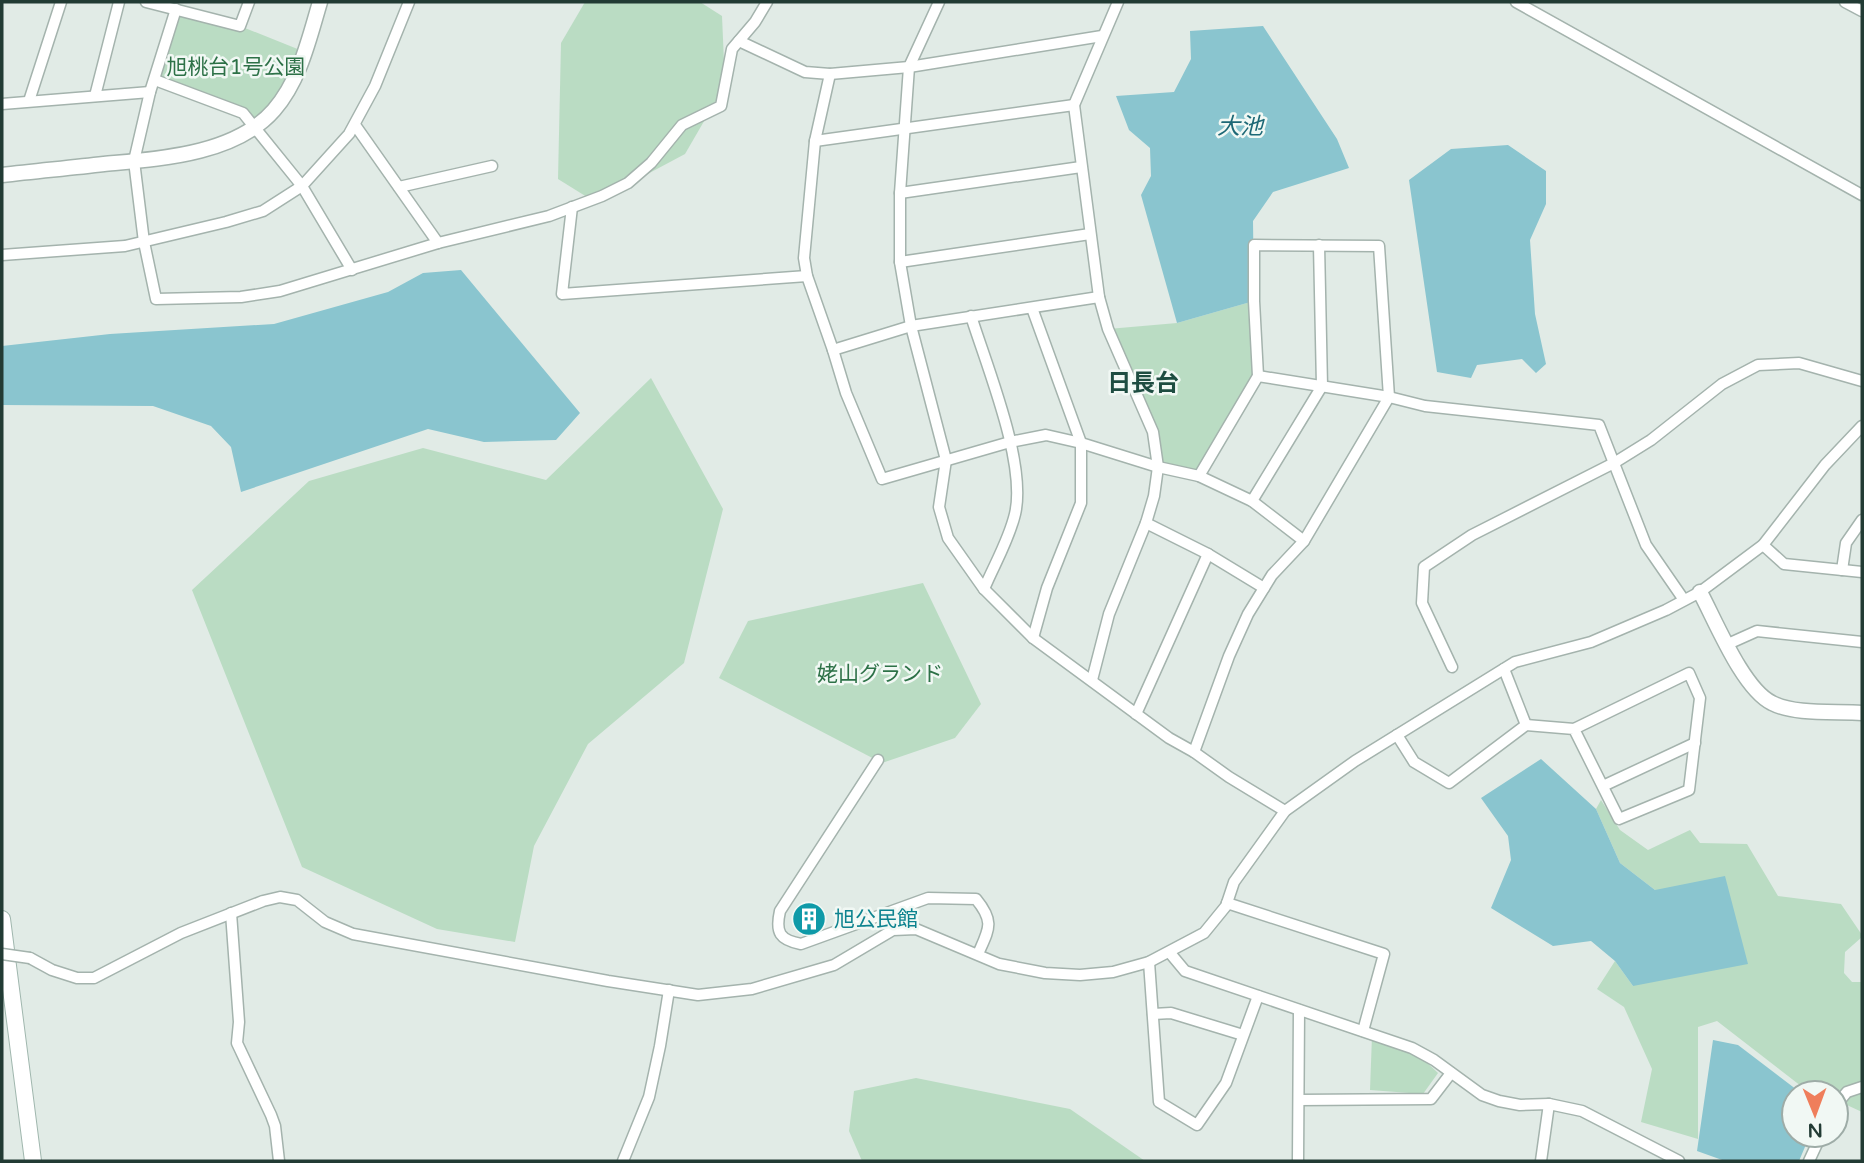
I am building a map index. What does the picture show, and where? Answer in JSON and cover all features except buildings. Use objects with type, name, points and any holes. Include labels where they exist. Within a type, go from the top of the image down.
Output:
[{"type":"main road","points":[[2,919],[33,1161]]},
{"type":"street","points":[[29,102],[61,2]]},
{"type":"street","points":[[95,96],[120,2]]},
{"type":"street","points":[[146,2],[240,26],[249,2]]},
{"type":"street","points":[[2,175],[148,161],[202,150],[254,128],[274,111],[292,83],[305,52],[320,2]]},
{"type":"street","points":[[2,255],[125,246],[263,211],[302,186],[331,156],[355,125],[375,86],[409,2]]},
{"type":"street","points":[[176,9],[150,92],[134,161],[144,242],[156,299],[254,295],[280,291],[438,243],[549,216],[602,197],[628,183],[651,163],[682,125],[720,106],[732,49],[755,22],[767,2]]},
{"type":"street","points":[[939,2],[909,66],[900,193],[900,262],[911,327],[946,460],[939,507],[948,538],[984,589],[1033,638],[1169,738],[1285,811]]},
{"type":"street","points":[[1091,680],[1110,614],[1146,523],[1154,496],[1157,467],[1153,432],[1108,329],[1099,298],[1074,105],[1118,2]]},
{"type":"street","points":[[1516,2],[1862,195]]},
{"type":"street","points":[[1845,2],[1862,11]]},
{"type":"street","points":[[739,41],[805,72],[830,74],[909,66],[1102,36]]},
{"type":"street","points":[[830,74],[815,141],[804,258],[807,276],[846,393],[882,479],[1010,442],[1046,435],[1157,467],[1199,476],[1252,501],[1304,541]]},
{"type":"street","points":[[155,80],[243,113],[302,186],[352,270]]},
{"type":"street","points":[[2,104],[150,92]]},
{"type":"street","points":[[815,141],[1074,105]]},
{"type":"street","points":[[355,125],[438,243]]},
{"type":"street","points":[[399,187],[492,166]]},
{"type":"street","points":[[900,193],[1081,167]]},
{"type":"street","points":[[572,207],[562,294],[807,276]]},
{"type":"street","points":[[900,262],[1090,234]]},
{"type":"street","points":[[1194,752],[1229,656],[1248,614],[1272,575],[1304,541],[1389,397],[1379,246],[1254,245],[1258,376],[1199,476]]},
{"type":"street","points":[[1252,501],[1322,386],[1319,245]]},
{"type":"street","points":[[833,350],[911,327],[1099,298]]},
{"type":"street","points":[[1032,308],[1080,443],[1081,503],[1047,588],[1033,638]]},
{"type":"street","points":[[971,316],[1010,442],[1018,479],[1015,513],[984,589]]},
{"type":"street","points":[[1452,667],[1422,603],[1424,567],[1472,535],[1614,463],[1651,440],[1722,384],[1758,365],[1799,363],[1862,382]]},
{"type":"street","points":[[1258,376],[1389,397],[1425,406],[1599,425],[1646,545],[1684,600]]},
{"type":"street","points":[[2,954],[30,958],[76,978],[94,978],[181,933],[280,897],[297,900],[326,922],[353,934],[464,956],[698,995],[752,989],[834,965],[893,930],[916,929],[999,964],[1045,974],[1113,972],[1149,962],[1204,933],[1227,903],[1234,882],[1285,811],[1355,761],[1515,662],[1591,642],[1700,592],[1763,545],[1825,465],[1862,426]]},
{"type":"street","points":[[1843,570],[1846,543],[1862,520]]},
{"type":"street","points":[[1146,523],[1208,554],[1264,588]]},
{"type":"street","points":[[1763,545],[1784,564],[1862,572]]},
{"type":"street","points":[[1136,714],[1208,554]]},
{"type":"street","points":[[1700,592],[1750,686],[1772,703],[1801,710],[1862,713]]},
{"type":"street","points":[[1728,644],[1757,631],[1862,642]]},
{"type":"street","points":[[1504,669],[1526,725]]},
{"type":"street","points":[[1397,735],[1414,762],[1448,783],[1526,725],[1574,729],[1689,673],[1700,698],[1689,790],[1619,819],[1574,729]]},
{"type":"street","points":[[1603,786],[1695,743]]},
{"type":"street","points":[[878,760],[780,911],[777,923],[780,934],[788,941],[802,944],[928,898],[976,899],[988,913],[989,929],[978,954]]},
{"type":"street","points":[[1227,903],[1384,954],[1363,1031]]},
{"type":"street","points":[[231,913],[239,1022],[237,1043],[275,1126],[279,1161]]},
{"type":"street","points":[[1170,953],[1185,971],[1424,1054],[1482,1095],[1520,1105],[1549,1104],[1582,1111],[1679,1161]]},
{"type":"street","points":[[1149,962],[1159,1102],[1196,1125],[1226,1083],[1258,996]]},
{"type":"street","points":[[623,1161],[649,1097],[669,990]]},
{"type":"street","points":[[1298,1161],[1299,1010]]},
{"type":"street","points":[[1153,1014],[1171,1013],[1243,1035]]},
{"type":"street","points":[[1299,1100],[1431,1099],[1451,1073]]},
{"type":"street","points":[[1541,1161],[1549,1104]]},
{"type":"green space","points":[[585,2],[700,2],[722,16],[725,85],[685,154],[595,202],[558,179],[561,43]]},
{"type":"green space","name":"旭桃台1号公園","points":[[176,9],[240,26],[305,52],[292,83],[254,128],[243,113],[155,80]]},
{"type":"green space","points":[[1254,301],[1258,376],[1199,476],[1158,467],[1153,432],[1108,329],[1177,323]]},
{"type":"green space","points":[[651,378],[723,509],[684,663],[588,744],[534,846],[515,942],[437,929],[302,867],[192,590],[309,481],[423,448],[546,480]]},
{"type":"green space","name":"姥山グランド","points":[[923,583],[981,704],[955,738],[882,763],[719,678],[748,621]]},
{"type":"green space","points":[[1601,800],[1620,830],[1648,850],[1690,830],[1700,843],[1747,844],[1778,896],[1841,904],[1862,935],[1845,952],[1844,973],[1852,982],[1862,982],[1862,1112],[1850,1106],[1850,1079],[1792,1079],[1717,1021],[1698,1027],[1698,1139],[1641,1122],[1652,1069],[1624,1007],[1597,989],[1615,961],[1633,986],[1655,890],[1620,863],[1596,809]]},
{"type":"green space","points":[[1372,1036],[1421,1057],[1438,1073],[1423,1094],[1370,1090]]},
{"type":"green space","points":[[916,1078],[1070,1109],[1145,1161],[862,1161],[849,1131],[854,1091]]},
{"type":"water","name":"大池","points":[[1263,26],[1337,139],[1349,168],[1273,192],[1253,221],[1254,301],[1177,323],[1141,195],[1151,176],[1150,148],[1129,130],[1116,96],[1174,92],[1191,59],[1190,31]]},
{"type":"water","points":[[1508,145],[1546,171],[1546,204],[1530,240],[1535,314],[1546,364],[1536,373],[1522,359],[1477,365],[1471,378],[1437,372],[1409,180],[1451,149]]},
{"type":"water","points":[[461,270],[580,413],[556,440],[484,442],[428,429],[241,492],[231,447],[211,426],[153,406],[2,405],[2,346],[110,334],[274,324],[388,292],[423,273]]},
{"type":"water","points":[[1541,759],[1596,809],[1620,863],[1655,890],[1725,876],[1748,964],[1633,986],[1615,961],[1591,941],[1553,946],[1491,908],[1511,860],[1508,836],[1481,798]]},
{"type":"water","points":[[1713,1040],[1738,1045],[1783,1079],[1780,1079],[1780,1149],[1804,1149],[1799,1161],[1725,1161],[1697,1151]]},
{"type":"place","name":"旭公民館","points":[[809,919]]},
{"type":"district","name":"日長台","points":[[1143,383]]}]
